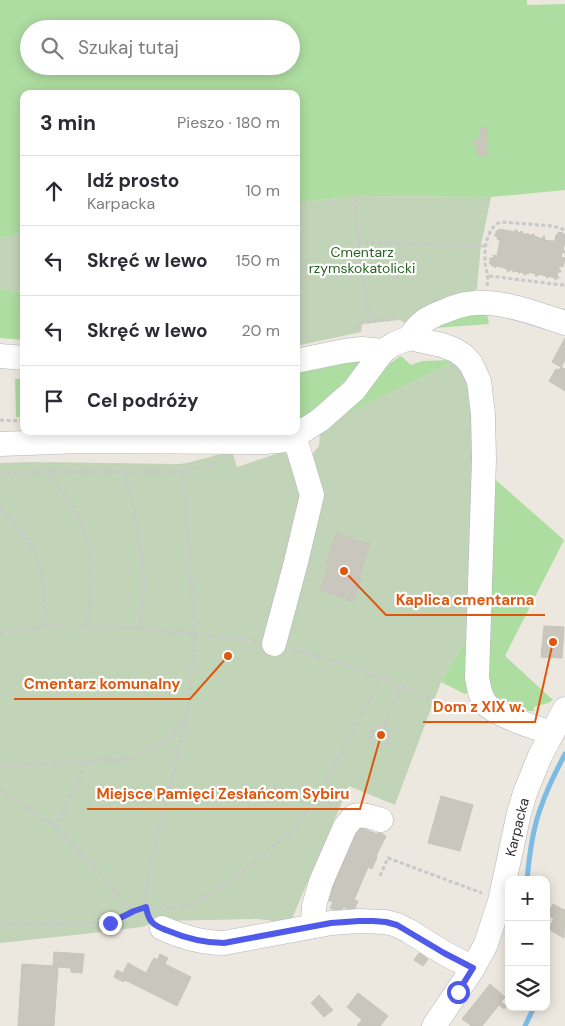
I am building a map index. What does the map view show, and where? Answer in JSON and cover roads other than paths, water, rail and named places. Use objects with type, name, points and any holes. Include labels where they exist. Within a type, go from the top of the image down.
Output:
[{"type":"street","points":[[406,328],[416,328],[424,320],[434,315],[468,304],[483,303],[506,305],[565,323]]},
{"type":"street","points":[[300,428],[320,420],[354,390],[383,351],[394,344],[406,328]]},
{"type":"street","points":[[406,328],[464,356],[471,364],[479,381],[483,414],[484,459],[477,678],[481,695],[486,704],[495,711],[551,733]]},
{"type":"street","points":[[300,360],[362,349],[383,351]]},
{"type":"street","points":[[0,356],[20,358]]},
{"type":"street","points":[[0,444],[80,441],[264,442],[278,441],[286,435]]},
{"type":"street","points":[[274,644],[312,495],[298,448],[288,435]]},
{"type":"street","name":"Karpacka","points":[[434,1026],[473,968],[486,944],[500,901],[525,793],[551,733],[565,710]]},
{"type":"street","points":[[313,926],[316,896],[345,827],[354,816],[371,816],[381,820]]},
{"type":"street","points":[[162,928],[178,935],[198,940],[224,943],[313,926],[352,921],[386,922],[409,931],[444,953],[473,968]]},
{"type":"waterway","points":[[528,876],[538,815],[565,754]]},
{"type":"waterway","points":[[525,1026],[532,1011]]},
{"type":"place","name":"Kaplica cmentarna","points":[[344,571]]},
{"type":"place","name":"Dom z XIX w.","points":[[553,642]]},
{"type":"place","name":"Cmentarz komunalny","points":[[228,656]]},
{"type":"place","name":"Miejsce Pamięci Zesłańcom Sybiru","points":[[381,735]]},
{"type":"park label","name":"Cmentarz rzymskokatolicki","points":[[362,260]]}]
